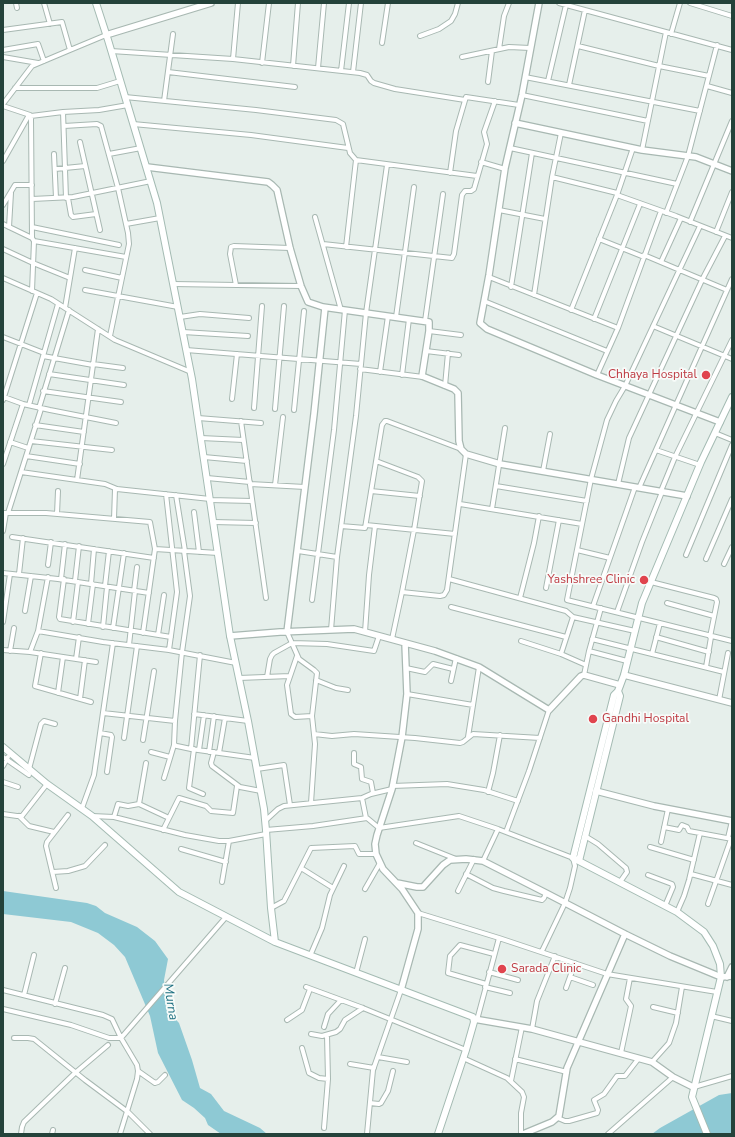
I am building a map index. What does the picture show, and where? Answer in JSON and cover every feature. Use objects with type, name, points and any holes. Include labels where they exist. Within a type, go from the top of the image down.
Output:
[{"type":"main road","points":[[96,3],[151,181],[160,218],[191,372],[230,636],[261,791],[266,832],[271,908],[276,942]]},
{"type":"main road","points":[[576,862],[609,729],[620,696],[619,688],[628,661],[642,603],[700,465],[732,396]]},
{"type":"main road","points":[[576,862],[585,836],[609,729]]},
{"type":"main road","points":[[3,747],[7,757],[82,808],[178,892],[276,942],[470,1016],[476,1020],[438,1134]]},
{"type":"main road","points":[[576,862],[620,882],[677,912],[704,932],[727,976],[717,992],[693,1087],[692,1097],[707,1134]]},
{"type":"street","points":[[44,3],[50,24]]},
{"type":"street","points":[[128,105],[99,110],[30,116],[4,103],[29,69],[44,60],[106,34],[196,5],[211,3]]},
{"type":"street","points":[[233,59],[238,3]]},
{"type":"street","points":[[262,63],[269,3]]},
{"type":"street","points":[[293,66],[298,3]]},
{"type":"street","points":[[318,68],[324,3]]},
{"type":"street","points":[[341,71],[348,3]]},
{"type":"street","points":[[353,72],[361,3]]},
{"type":"street","points":[[382,43],[388,3]]},
{"type":"street","points":[[420,36],[451,21],[458,3]]},
{"type":"street","points":[[499,49],[504,16],[509,3]]},
{"type":"street","points":[[539,3],[522,95],[505,169],[489,277],[480,320],[483,327],[596,375],[720,422]]},
{"type":"street","points":[[560,3],[732,50]]},
{"type":"street","points":[[671,34],[680,3]]},
{"type":"street","points":[[690,3],[732,16]]},
{"type":"street","points":[[548,81],[566,5]]},
{"type":"street","points":[[569,85],[586,10]]},
{"type":"street","points":[[3,30],[62,22],[70,50]]},
{"type":"street","points":[[642,150],[666,32]]},
{"type":"street","points":[[164,101],[173,34]]},
{"type":"street","points":[[3,50],[38,44],[44,60]]},
{"type":"street","points":[[578,46],[659,66],[709,76]]},
{"type":"street","points":[[666,213],[688,156],[717,46]]},
{"type":"street","points":[[462,57],[513,47],[530,48]]},
{"type":"street","points":[[488,82],[492,50]]},
{"type":"street","points":[[112,51],[233,59],[364,73],[374,83],[396,89],[465,100],[468,97],[519,105]]},
{"type":"street","points":[[3,57],[38,63]]},
{"type":"street","points":[[168,72],[295,87]]},
{"type":"street","points":[[525,77],[700,110]]},
{"type":"street","points":[[15,88],[97,88],[120,81]]},
{"type":"street","points":[[707,86],[732,93]]},
{"type":"street","points":[[522,95],[648,121]]},
{"type":"street","points":[[125,97],[336,120],[343,124],[348,148],[356,160],[478,176]]},
{"type":"street","points":[[450,173],[456,131],[465,100]]},
{"type":"street","points":[[323,244],[434,257],[449,258],[453,256],[462,195],[465,192],[473,190],[478,176],[487,144],[484,132],[495,101]]},
{"type":"street","points":[[64,112],[67,198],[71,215],[73,217],[96,214]]},
{"type":"street","points":[[3,161],[30,116]]},
{"type":"street","points":[[30,116],[33,239],[32,291]]},
{"type":"street","points":[[690,222],[732,121]]},
{"type":"street","points":[[515,123],[642,150],[702,159],[732,171]]},
{"type":"street","points":[[133,124],[251,135],[348,148]]},
{"type":"street","points":[[64,126],[100,125],[118,188],[126,224],[129,240],[110,336]]},
{"type":"street","points":[[534,295],[552,177],[561,133]]},
{"type":"street","points":[[80,142],[100,230]]},
{"type":"street","points":[[109,154],[140,148]]},
{"type":"street","points":[[510,148],[677,184]]},
{"type":"street","points":[[571,310],[617,194],[633,148]]},
{"type":"street","points":[[511,287],[532,153]]},
{"type":"street","points":[[54,154],[56,198]]},
{"type":"street","points":[[346,247],[356,160]]},
{"type":"street","points":[[481,162],[505,169]]},
{"type":"street","points":[[331,630],[337,556],[356,416],[366,313],[387,165]]},
{"type":"street","points":[[55,169],[85,166]]},
{"type":"street","points":[[147,167],[268,182],[272,185],[278,190],[290,248],[301,286],[308,302],[325,308],[429,322],[423,377]]},
{"type":"street","points":[[552,177],[617,194],[732,238]]},
{"type":"street","points":[[32,199],[67,198],[151,181]]},
{"type":"street","points":[[3,205],[17,185],[32,185]]},
{"type":"street","points":[[396,317],[414,187]]},
{"type":"street","points":[[9,226],[12,191]]},
{"type":"street","points":[[716,232],[732,192]]},
{"type":"street","points":[[425,321],[443,194]]},
{"type":"street","points":[[594,318],[640,204]]},
{"type":"street","points":[[499,210],[545,219]]},
{"type":"street","points":[[596,375],[618,328],[661,211]]},
{"type":"street","points":[[312,600],[334,430],[343,310],[316,217]]},
{"type":"street","points":[[126,224],[160,218]]},
{"type":"street","points":[[661,262],[681,218]]},
{"type":"street","points":[[3,224],[33,239],[126,257]]},
{"type":"street","points":[[700,226],[625,386],[607,420],[591,480],[567,600],[639,617],[710,637],[732,641]]},
{"type":"street","points":[[32,227],[119,245]]},
{"type":"street","points":[[618,484],[627,443],[702,280],[725,236]]},
{"type":"street","points":[[599,239],[661,262],[729,290]]},
{"type":"street","points":[[236,285],[230,254],[231,247],[290,248]]},
{"type":"street","points":[[3,531],[6,513],[26,456],[67,309],[75,248]]},
{"type":"street","points":[[3,249],[70,278]]},
{"type":"street","points":[[85,270],[122,278]]},
{"type":"street","points":[[489,277],[511,287],[618,328]]},
{"type":"street","points":[[3,278],[58,304],[110,336],[191,372]]},
{"type":"street","points":[[593,606],[637,487],[656,450],[702,345],[729,290],[732,279]]},
{"type":"street","points":[[173,284],[301,286]]},
{"type":"street","points":[[85,290],[178,306]]},
{"type":"street","points":[[37,293],[4,396],[23,404],[40,408],[116,422]]},
{"type":"street","points":[[484,301],[607,351]]},
{"type":"street","points":[[29,405],[58,304]]},
{"type":"street","points":[[254,408],[262,306]]},
{"type":"street","points":[[275,409],[284,306]]},
{"type":"street","points":[[311,803],[315,744],[312,716],[316,671],[302,662],[297,656],[287,632],[298,552],[325,308]]},
{"type":"street","points":[[294,410],[304,311]]},
{"type":"street","points":[[180,317],[200,314],[249,318]]},
{"type":"street","points":[[380,372],[388,316]]},
{"type":"street","points":[[402,374],[409,319]]},
{"type":"street","points":[[653,326],[702,345],[732,359]]},
{"type":"street","points":[[77,480],[98,329]]},
{"type":"street","points":[[429,331],[461,335]]},
{"type":"street","points":[[183,332],[248,336]]},
{"type":"street","points":[[3,337],[54,358],[123,368]]},
{"type":"street","points":[[617,612],[639,548],[675,457],[732,340]]},
{"type":"street","points":[[186,350],[340,362],[380,372],[423,377],[458,393],[458,434],[461,449]]},
{"type":"street","points":[[426,351],[459,355]]},
{"type":"street","points":[[445,386],[448,353]]},
{"type":"street","points":[[232,399],[237,354]]},
{"type":"street","points":[[49,374],[124,385]]},
{"type":"street","points":[[44,391],[121,402]]},
{"type":"street","points":[[3,464],[23,404]]},
{"type":"street","points":[[276,485],[283,417]]},
{"type":"street","points":[[198,418],[261,423]]},
{"type":"street","points":[[341,526],[364,529],[366,525],[382,425],[387,420],[461,449],[466,454],[500,464],[687,496]]},
{"type":"street","points":[[240,421],[266,598]]},
{"type":"street","points":[[35,425],[84,432]]},
{"type":"street","points":[[492,508],[505,428]]},
{"type":"street","points":[[543,471],[550,434]]},
{"type":"street","points":[[714,434],[732,440]]},
{"type":"street","points":[[201,438],[243,440]]},
{"type":"street","points":[[30,441],[112,450]]},
{"type":"street","points":[[10,442],[28,448]]},
{"type":"street","points":[[686,555],[732,445]]},
{"type":"street","points":[[656,450],[700,465]]},
{"type":"street","points":[[402,592],[440,596],[446,593],[466,454]]},
{"type":"street","points":[[26,456],[80,464]]},
{"type":"street","points":[[204,457],[247,461]]},
{"type":"street","points":[[376,461],[420,479],[422,484],[392,639]]},
{"type":"street","points":[[21,472],[108,485],[114,489],[210,500],[252,501]]},
{"type":"street","points":[[207,478],[305,487]]},
{"type":"street","points":[[496,486],[587,501]]},
{"type":"street","points":[[114,489],[114,519]]},
{"type":"street","points":[[57,514],[58,491]]},
{"type":"street","points":[[371,491],[420,496]]},
{"type":"street","points":[[166,494],[177,592],[169,650]]},
{"type":"street","points":[[164,778],[174,745],[182,652],[190,596],[176,495]]},
{"type":"street","points":[[706,559],[732,499]]},
{"type":"street","points":[[460,504],[492,508],[582,524]]},
{"type":"street","points":[[194,512],[199,552]]},
{"type":"street","points":[[6,513],[57,514],[150,522],[155,549],[144,633]]},
{"type":"street","points":[[520,598],[534,543],[539,516]]},
{"type":"street","points":[[546,588],[559,520]]},
{"type":"street","points":[[213,522],[256,523]]},
{"type":"street","points":[[366,525],[455,534]]},
{"type":"street","points":[[365,632],[369,575],[375,526]]},
{"type":"street","points":[[12,537],[154,558]]},
{"type":"street","points":[[19,574],[23,538]]},
{"type":"street","points":[[48,565],[51,542]]},
{"type":"street","points":[[65,544],[59,618],[73,622],[171,637]]},
{"type":"street","points":[[73,622],[79,546]]},
{"type":"street","points":[[724,564],[732,547]]},
{"type":"street","points":[[88,624],[94,549]]},
{"type":"street","points":[[155,549],[218,553]]},
{"type":"street","points":[[577,550],[610,558]]},
{"type":"street","points":[[103,627],[109,551]]},
{"type":"street","points":[[298,552],[337,556]]},
{"type":"street","points":[[113,628],[124,553]]},
{"type":"street","points":[[129,645],[137,567]]},
{"type":"street","points":[[3,573],[63,579],[149,593]]},
{"type":"street","points":[[3,622],[10,574]]},
{"type":"street","points":[[25,611],[31,576]]},
{"type":"street","points":[[30,652],[38,631],[48,578]]},
{"type":"street","points":[[449,579],[566,611],[573,617],[635,631]]},
{"type":"street","points":[[651,582],[714,598],[717,602],[706,668]]},
{"type":"street","points":[[158,635],[164,595]]},
{"type":"street","points":[[666,602],[714,616]]},
{"type":"street","points":[[452,607],[566,637]]},
{"type":"street","points":[[506,832],[549,710],[584,675],[601,608]]},
{"type":"street","points":[[561,654],[573,617]]},
{"type":"street","points":[[652,654],[660,623]]},
{"type":"street","points":[[10,651],[14,628]]},
{"type":"street","points":[[230,636],[354,629],[435,650],[479,667],[549,710]]},
{"type":"street","points":[[38,631],[182,652],[236,663]]},
{"type":"street","points":[[267,677],[272,655],[292,643],[326,644],[374,651],[379,636]]},
{"type":"street","points":[[76,659],[79,637]]},
{"type":"street","points":[[656,637],[709,652]]},
{"type":"street","points":[[592,639],[724,672]]},
{"type":"street","points":[[521,641],[561,654],[586,665]]},
{"type":"street","points":[[82,808],[93,780],[113,643]]},
{"type":"street","points":[[367,1134],[374,1068],[401,990],[418,929],[418,913],[397,883],[383,869],[376,854],[376,840],[392,787],[402,737],[407,694],[405,643]]},
{"type":"street","points":[[124,738],[137,646]]},
{"type":"street","points":[[3,650],[41,653],[96,662]]},
{"type":"street","points":[[589,651],[628,661]]},
{"type":"street","points":[[41,653],[35,686],[91,702]]},
{"type":"street","points":[[719,700],[728,653]]},
{"type":"street","points":[[200,656],[189,788],[203,794]]},
{"type":"street","points":[[297,656],[287,685],[291,714],[295,717],[312,716]]},
{"type":"street","points":[[58,693],[63,657]]},
{"type":"street","points":[[451,681],[456,658]]},
{"type":"street","points":[[80,699],[85,660]]},
{"type":"street","points":[[406,668],[425,672],[433,664],[453,669]]},
{"type":"street","points":[[468,738],[479,667]]},
{"type":"street","points":[[143,740],[154,670]]},
{"type":"street","points":[[584,675],[619,688]]},
{"type":"street","points":[[624,675],[732,703]]},
{"type":"street","points":[[239,678],[290,676]]},
{"type":"street","points":[[316,680],[336,688],[348,690]]},
{"type":"street","points":[[407,694],[473,705]]},
{"type":"street","points":[[103,713],[175,721]]},
{"type":"street","points":[[194,714],[248,721]]},
{"type":"street","points":[[199,750],[204,715]]},
{"type":"street","points":[[214,716],[211,752],[212,766],[237,786],[261,791]]},
{"type":"street","points":[[219,753],[225,718]]},
{"type":"street","points":[[29,772],[40,724],[44,721],[55,724]]},
{"type":"street","points":[[100,733],[111,735],[112,737],[107,772]]},
{"type":"street","points":[[314,734],[332,736],[354,734],[460,743],[473,734],[540,738]]},
{"type":"street","points":[[488,792],[500,735]]},
{"type":"street","points":[[174,745],[255,758]]},
{"type":"street","points":[[151,752],[170,757]]},
{"type":"street","points":[[354,753],[354,764],[361,766],[362,779],[371,782],[373,793]]},
{"type":"street","points":[[3,766],[7,757]]},
{"type":"street","points":[[139,804],[146,763]]},
{"type":"street","points":[[257,769],[284,765],[290,805]]},
{"type":"street","points":[[3,782],[18,787]]},
{"type":"street","points":[[3,814],[19,816],[24,814],[47,784]]},
{"type":"street","points":[[265,821],[281,807],[362,798],[392,787],[447,784],[488,792],[518,801]]},
{"type":"street","points":[[163,830],[179,798],[207,807],[211,811],[232,814],[234,812],[237,786]]},
{"type":"street","points":[[596,791],[668,809],[732,821],[731,839],[708,904]]},
{"type":"street","points":[[362,798],[366,818]]},
{"type":"street","points":[[114,817],[118,804],[128,806],[139,804],[169,818]]},
{"type":"street","points":[[661,842],[668,809]]},
{"type":"street","points":[[56,888],[46,846],[54,832],[68,815]]},
{"type":"street","points":[[19,816],[29,826],[54,832]]},
{"type":"street","points":[[92,816],[114,817],[163,830],[219,841],[229,841],[266,832],[366,818],[379,828],[459,816],[506,832],[576,862],[565,903],[542,951]]},
{"type":"street","points":[[664,827],[679,830],[682,825],[688,827],[689,830],[731,839]]},
{"type":"street","points":[[483,861],[498,829]]},
{"type":"street","points":[[677,912],[691,874],[700,833]]},
{"type":"street","points":[[585,836],[598,844],[626,868],[627,872],[620,882]]},
{"type":"street","points":[[222,882],[229,841]]},
{"type":"street","points":[[416,843],[457,859]]},
{"type":"street","points":[[53,872],[68,871],[85,866],[105,845]]},
{"type":"street","points":[[271,908],[284,901],[309,850],[313,847],[354,846],[359,854],[376,854]]},
{"type":"street","points":[[650,847],[694,860]]},
{"type":"street","points":[[181,849],[226,862]]},
{"type":"street","points":[[397,883],[423,887],[446,862],[457,859],[474,859],[483,861],[670,956],[727,976],[732,967]]},
{"type":"street","points":[[458,891],[474,859]]},
{"type":"street","points":[[365,889],[380,863]]},
{"type":"street","points":[[310,956],[322,928],[326,908],[333,888],[344,866]]},
{"type":"street","points":[[301,868],[333,888]]},
{"type":"street","points":[[466,874],[493,888],[504,891],[542,900],[546,893]]},
{"type":"street","points":[[691,874],[732,885]]},
{"type":"street","points":[[648,875],[672,884],[673,887],[665,906]]},
{"type":"street","points":[[418,913],[542,951],[607,974],[717,992]]},
{"type":"street","points":[[121,1038],[141,1013],[226,917]]},
{"type":"street","points":[[463,1058],[511,1081],[523,1095],[522,1134],[552,1122],[558,1118],[567,1072],[625,934]]},
{"type":"street","points":[[499,938],[476,1020],[532,1029],[652,1062],[673,1077],[693,1087],[732,1076]]},
{"type":"street","points":[[356,973],[365,939]]},
{"type":"street","points":[[494,954],[460,945],[450,956],[448,972],[450,974],[510,993]]},
{"type":"street","points":[[24,995],[34,955]]},
{"type":"street","points":[[532,1029],[537,1001],[555,956]]},
{"type":"street","points":[[566,988],[575,962]]},
{"type":"street","points":[[55,1004],[66,968]]},
{"type":"street","points":[[489,972],[518,980]]},
{"type":"street","points":[[570,977],[592,985]]},
{"type":"street","points":[[621,1053],[631,1006],[626,999],[630,978]]},
{"type":"street","points":[[652,1062],[669,1043],[676,1024],[682,987]]},
{"type":"street","points":[[287,1020],[302,1010],[308,988],[363,1008],[466,1050]]},
{"type":"street","points":[[3,990],[112,1019],[137,1065],[138,1072],[128,1112],[120,1134]]},
{"type":"street","points":[[324,1027],[328,1014],[341,1000]]},
{"type":"street","points":[[653,1007],[678,1013]]},
{"type":"street","points":[[311,1034],[320,1036],[327,1035],[338,1030],[345,1020],[363,1008]]},
{"type":"street","points":[[3,1009],[64,1023],[109,1038],[121,1038]]},
{"type":"street","points":[[711,1016],[732,1021]]},
{"type":"street","points":[[511,1081],[522,1027]]},
{"type":"street","points":[[324,1128],[328,1079],[327,1035]]},
{"type":"street","points":[[14,1038],[28,1038],[34,1040],[128,1112],[150,1134]]},
{"type":"street","points":[[21,1134],[24,1122],[75,1072],[108,1045]]},
{"type":"street","points":[[302,1048],[309,1073],[319,1078],[328,1079]]},
{"type":"street","points":[[378,1057],[407,1062]]},
{"type":"street","points":[[558,1118],[569,1121],[597,1113],[598,1110],[594,1100],[606,1092],[617,1076],[625,1076],[639,1058]]},
{"type":"street","points":[[515,1059],[567,1072]]},
{"type":"street","points":[[350,1064],[374,1068]]},
{"type":"street","points":[[370,1103],[381,1103],[388,1091],[393,1071]]},
{"type":"street","points":[[138,1072],[155,1082],[158,1082],[165,1075]]},
{"type":"street","points":[[608,1134],[673,1077]]},
{"type":"water","points":[[3,891],[87,903],[96,906],[105,913],[137,927],[155,941],[168,959],[164,980],[166,1009],[179,1023],[200,1088],[211,1094],[224,1111],[260,1128],[267,1134],[221,1134],[208,1125],[205,1118],[194,1108],[182,1100],[158,1053],[150,1016],[125,957],[114,945],[98,933],[71,922],[3,914]]},
{"type":"water","points":[[732,1093],[732,1134],[652,1134],[719,1095]]},
{"type":"place","name":"Chhaya Hospital","points":[[706,375]]},
{"type":"place","name":"Yashshree Clinic","points":[[644,580]]},
{"type":"place","name":"Gandhi Hospital","points":[[593,719]]},
{"type":"place","name":"Sarada Clinic","points":[[502,969]]},
{"type":"water label","name":"Murna","points":[[170,1002]]}]
